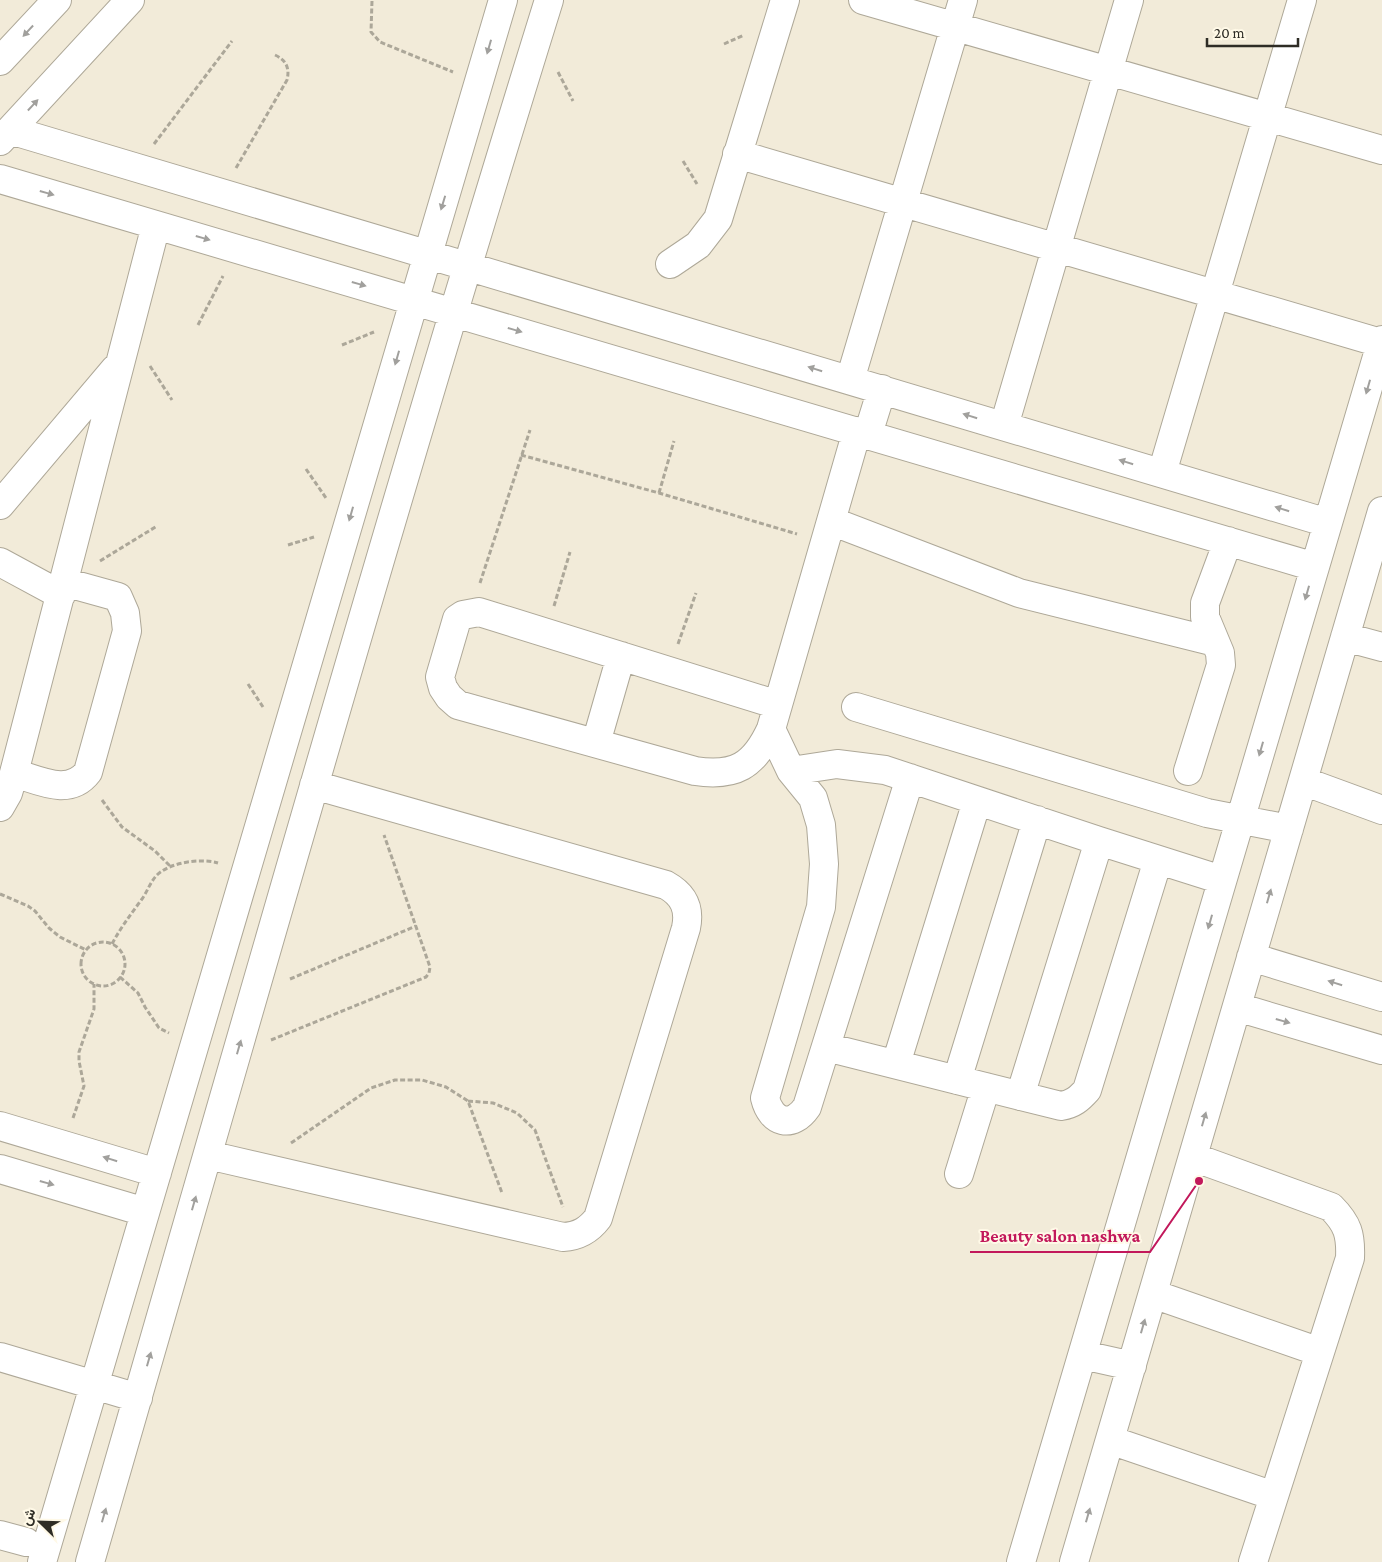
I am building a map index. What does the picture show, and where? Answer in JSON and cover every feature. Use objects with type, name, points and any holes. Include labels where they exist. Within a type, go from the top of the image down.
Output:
[{"type":"street","points":[[0,61],[56,0]]},
{"type":"street","points":[[130,0],[5,135],[137,167],[1328,522]]},
{"type":"street","points":[[0,1535],[34,1552],[94,1385],[503,0]]},
{"type":"street","points":[[90,1562],[313,789],[467,265],[549,0]]},
{"type":"street","points":[[670,264],[698,245],[718,219],[785,0]]},
{"type":"street","points":[[863,0],[1382,150]]},
{"type":"street","points":[[850,380],[963,0]]},
{"type":"street","points":[[1004,426],[1129,0]]},
{"type":"street","points":[[1162,473],[1302,0]]},
{"type":"street","points":[[737,154],[1382,342],[1021,1562]]},
{"type":"street","points":[[0,179],[1315,567]]},
{"type":"street","points":[[0,807],[8,793],[14,773],[156,225]]},
{"type":"street","points":[[0,505],[120,364]]},
{"type":"street","points":[[882,389],[862,432],[828,532],[774,717],[763,747],[750,761],[733,770],[714,774],[695,771],[458,705],[443,688],[440,677],[457,620],[471,612],[479,612],[669,670],[774,717],[791,771],[814,798],[821,825],[824,864],[822,907],[765,1098],[767,1108],[773,1116],[782,1121],[802,1116],[807,1107],[910,778]]},
{"type":"street","points":[[1074,1562],[1382,511]]},
{"type":"street","points":[[828,532],[1019,593],[1215,642]]},
{"type":"street","points":[[1188,771],[1221,665],[1220,653],[1205,617],[1206,602],[1228,541]]},
{"type":"street","points":[[0,562],[62,589],[118,597],[125,614],[127,631],[88,772],[84,778],[77,783],[62,786],[14,773]]},
{"type":"street","points":[[1345,637],[1382,647]]},
{"type":"street","points":[[596,743],[621,656]]},
{"type":"street","points":[[856,707],[1207,813],[1289,829]]},
{"type":"street","points":[[791,771],[837,764],[885,770],[1222,880]]},
{"type":"street","points":[[1303,781],[1382,810]]},
{"type":"street","points":[[208,1155],[563,1237],[574,1236],[583,1232],[592,1226],[598,1218],[688,918],[683,898],[676,890],[666,886],[372,801],[313,789],[272,784]]},
{"type":"street","points":[[896,1064],[977,801]]},
{"type":"street","points":[[957,1080],[1037,820]]},
{"type":"street","points":[[1020,1096],[1099,841]]},
{"type":"street","points":[[826,1047],[1061,1106],[1071,1104],[1087,1090],[1158,860]]},
{"type":"street","points":[[1251,958],[1382,996]]},
{"type":"street","points":[[1237,1007],[1382,1050]]},
{"type":"street","points":[[958,1174],[986,1087]]},
{"type":"street","points":[[0,1126],[157,1172]]},
{"type":"street","points":[[1193,1157],[1331,1208],[1341,1218],[1348,1230],[1351,1244],[1350,1258],[1253,1562]]},
{"type":"street","points":[[0,1169],[145,1212]]},
{"type":"street","points":[[1152,1294],[1320,1352]]},
{"type":"street","points":[[1083,1355],[1132,1366]]},
{"type":"street","points":[[0,1357],[138,1398]]},
{"type":"street","points":[[1110,1440],[1274,1496]]},
{"type":"path","points":[[372,1],[371,32],[380,42],[479,83]]},
{"type":"path","points":[[137,167],[232,41]]},
{"type":"path","points":[[222,192],[287,80],[288,68],[281,58],[275,54]]},
{"type":"path","points":[[198,325],[236,248]]},
{"type":"path","points":[[471,612],[530,430]]},
{"type":"path","points":[[659,493],[674,441]]},
{"type":"path","points":[[521,455],[659,493],[828,532]]},
{"type":"path","points":[[62,589],[157,526]]},
{"type":"path","points":[[545,633],[570,552]]},
{"type":"path","points":[[669,670],[696,593]]},
{"type":"path","points":[[84,778],[122,827],[155,851],[171,867]]},
{"type":"path","points":[[237,1054],[426,977],[430,973],[430,967],[372,801]]},
{"type":"path","points":[[112,944],[157,874],[171,867],[204,860],[245,873]]},
{"type":"path","points":[[0,894],[28,906],[60,937],[86,950]]},
{"type":"path","points":[[254,993],[416,926]]},
{"type":"path","points":[[103,942],[112,944],[120,950],[124,959],[124,969],[120,977],[113,984],[104,986],[94,984],[86,978],[81,960],[86,950],[93,944],[103,942]]},
{"type":"path","points":[[120,977],[138,993],[159,1028],[195,1045]]},
{"type":"path","points":[[63,1144],[84,1086],[78,1061],[79,1052],[94,1009],[94,984]]},
{"type":"path","points":[[258,1166],[371,1088],[395,1080],[422,1080],[446,1087],[468,1102],[493,1103],[517,1113],[535,1130],[574,1236]]},
{"type":"path","points":[[468,1102],[515,1226]]},
{"type":"place","name":"Beauty salon nashwa","points":[[1199,1181]]}]
